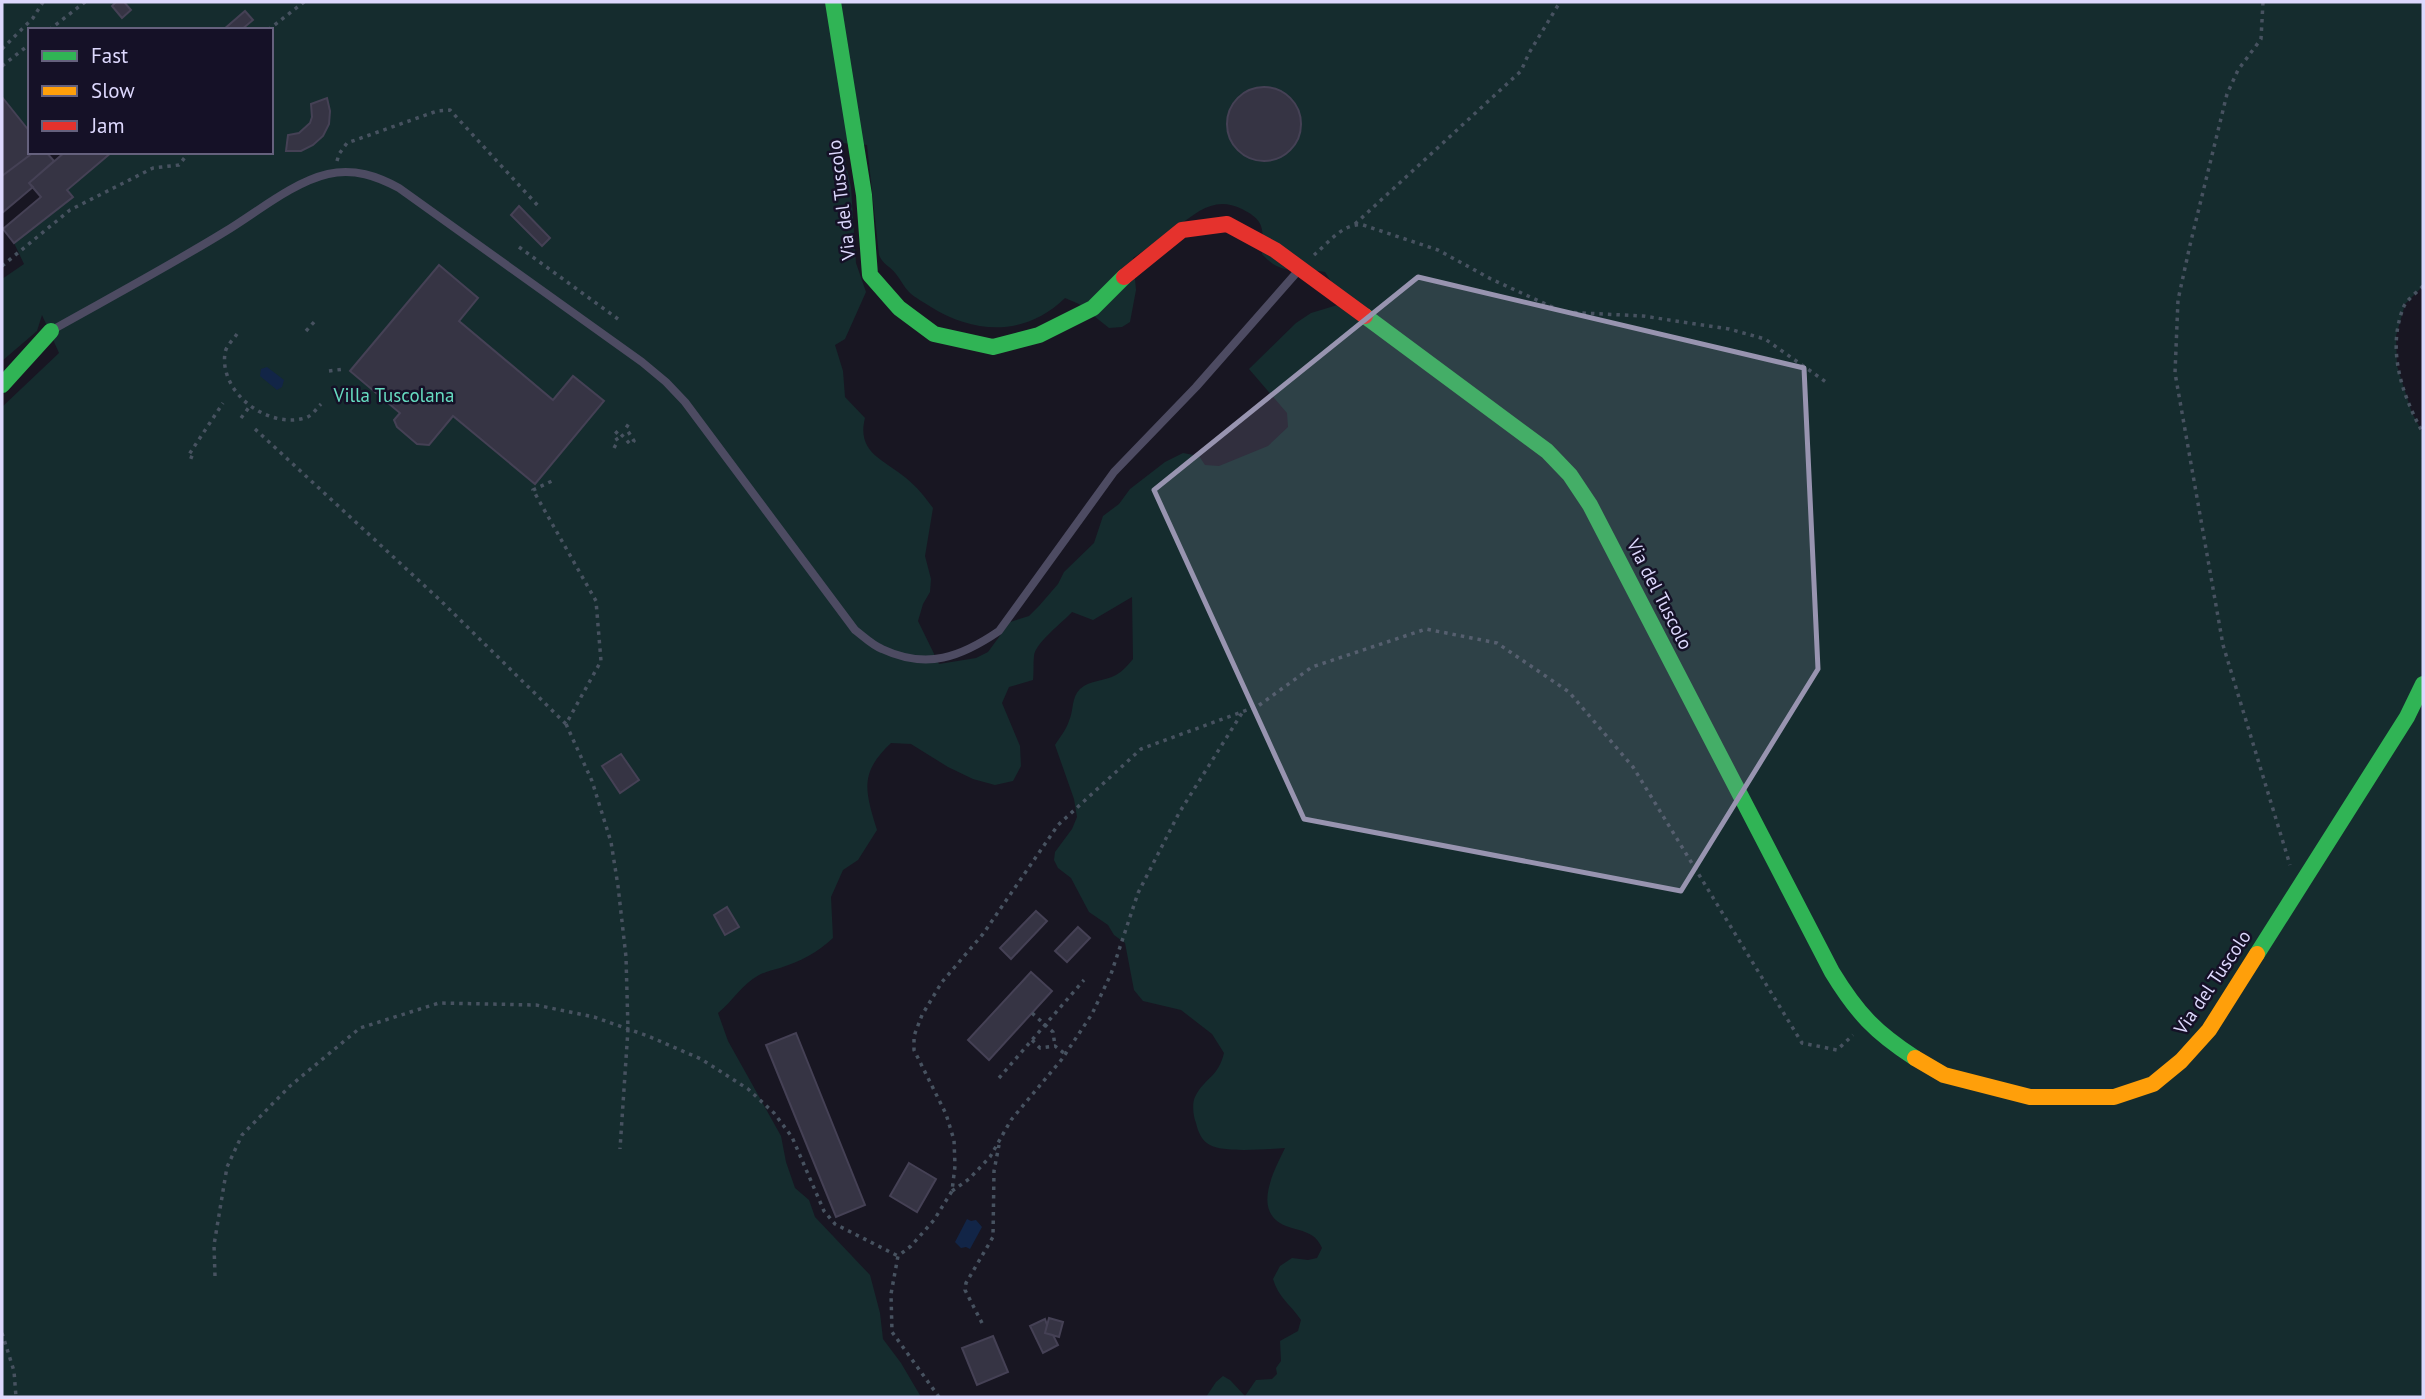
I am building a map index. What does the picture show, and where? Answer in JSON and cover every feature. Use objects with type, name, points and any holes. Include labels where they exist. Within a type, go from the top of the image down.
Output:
[{"type":"street","name":"Via del Tuscolo","points":[[833,2],[864,195],[870,275],[899,308],[934,334],[993,347],[1039,335],[1093,308],[1135,267],[1182,230],[1227,224],[1275,250],[1547,451],[1570,475],[1596,517],[1832,972],[1853,1006],[1887,1040],[1944,1075],[2030,1097],[2114,1097],[2152,1084],[2181,1061],[2209,1030],[2407,717],[2423,684]]},
{"type":"street","points":[[2,386],[51,331]]},
{"type":"lane","points":[[51,331],[224,232],[305,182],[334,173],[353,172],[377,177],[399,188],[666,382],[685,402],[855,630],[881,649],[911,659],[943,659],[973,649],[999,631],[1114,472],[1196,387],[1300,269]]},
{"type":"path","points":[[2,50],[33,18],[43,2]]},
{"type":"path","points":[[52,28],[85,2]]},
{"type":"path","points":[[271,28],[304,2]]},
{"type":"path","points":[[1355,224],[1521,71],[1560,2]]},
{"type":"path","points":[[2263,2],[2261,38],[2238,69],[2227,94],[2190,245],[2178,300],[2175,373],[2223,645],[2297,891]]},
{"type":"path","points":[[2,66],[28,46]]},
{"type":"path","points":[[334,173],[339,154],[347,143],[437,111],[450,110],[540,208]]},
{"type":"path","points":[[2,265],[70,210],[153,168],[179,165],[187,154]]},
{"type":"path","points":[[1300,269],[1347,226],[1355,224],[1381,229],[1437,250],[1491,279],[1563,312],[1643,316],[1729,329],[1765,339],[1826,382]]},
{"type":"path","points":[[519,247],[618,318]]},
{"type":"path","points":[[2423,286],[2405,304],[2396,336],[2397,366],[2412,413],[2423,433]]},
{"type":"path","points":[[306,331],[315,321]]},
{"type":"path","points":[[237,334],[224,355],[226,369],[233,387],[250,406],[271,417],[290,421],[304,419],[321,404]]},
{"type":"path","points":[[329,371],[344,369]]},
{"type":"path","points":[[193,458],[188,456],[223,403]]},
{"type":"path","points":[[241,418],[250,406]]},
{"type":"path","points":[[614,448],[618,441],[614,435],[618,431],[630,443],[634,441],[626,428],[630,422]]},
{"type":"path","points":[[255,429],[441,601],[566,724],[592,781],[611,842],[626,957],[628,1029],[620,1149]]},
{"type":"path","points":[[552,481],[533,491],[596,601],[601,661],[566,724]]},
{"type":"path","points":[[952,1191],[954,1140],[946,1114],[914,1050],[914,1036],[922,1015],[943,982],[983,933],[1058,825],[1141,749],[1258,706],[1312,667],[1426,629],[1497,643],[1569,692],[1633,767],[1802,1043],[1837,1050],[1868,1021]]},
{"type":"path","points":[[939,1397],[892,1332],[891,1294],[898,1256],[911,1246],[934,1220],[952,1191],[990,1157],[1011,1120],[1065,1054],[1103,994],[1138,893],[1173,825],[1242,712]]},
{"type":"path","points":[[999,1078],[1084,979]]},
{"type":"path","points":[[215,1276],[214,1245],[227,1167],[242,1135],[290,1086],[360,1028],[439,1003],[536,1005],[594,1017],[701,1059],[748,1089],[774,1112],[792,1137],[824,1211],[835,1224],[898,1256]]},
{"type":"path","points":[[1032,1013],[1053,1032],[1055,1046],[1065,1054]]},
{"type":"path","points":[[1032,1040],[1040,1048],[1055,1046]]},
{"type":"path","points":[[982,1323],[965,1290],[966,1283],[993,1237],[995,1171],[999,1141]]},
{"type":"path","points":[[2,1332],[14,1371],[16,1397]]},
{"type":"highlighted area","points":[[1418,277],[1804,368],[1818,669],[1681,891],[1304,819],[1154,490]]},
{"type":"green space","name":"Villa Tuscolana","points":[[2,2],[2423,2],[2423,286],[2405,304],[2396,336],[2397,366],[2412,413],[2423,433],[2423,1397],[1206,1397],[1223,1376],[1245,1396],[1256,1380],[1272,1379],[1277,1374],[1276,1368],[1281,1361],[1280,1341],[1298,1331],[1301,1320],[1281,1296],[1273,1279],[1280,1266],[1292,1258],[1317,1258],[1322,1248],[1312,1235],[1275,1220],[1270,1211],[1268,1190],[1285,1148],[1225,1149],[1210,1145],[1203,1139],[1194,1117],[1194,1100],[1215,1073],[1224,1053],[1212,1034],[1181,1010],[1143,1001],[1134,990],[1125,943],[1114,935],[1108,925],[1089,912],[1071,878],[1058,868],[1054,860],[1055,852],[1072,829],[1077,817],[1074,799],[1055,745],[1068,724],[1075,696],[1080,689],[1116,675],[1133,659],[1132,597],[1093,620],[1072,612],[1044,639],[1036,651],[1033,680],[1009,687],[1002,703],[1020,746],[1021,766],[1013,781],[995,785],[973,779],[911,744],[891,743],[869,773],[868,793],[877,830],[858,860],[843,870],[831,897],[833,938],[802,959],[753,979],[718,1013],[728,1041],[781,1136],[795,1188],[809,1200],[815,1217],[870,1275],[880,1313],[883,1339],[921,1397],[2,1397],[2,407],[59,353],[42,315],[37,331],[2,361],[2,279],[24,264],[14,243],[72,197],[67,190],[110,154],[273,154],[273,28],[28,28],[28,130],[2,97]],"holes":[[[841,143],[867,145],[879,255],[914,296],[965,323],[1000,327],[1017,325],[1034,319],[1065,298],[1079,304],[1109,328],[1122,327],[1130,322],[1136,290],[1133,258],[1200,211],[1224,204],[1250,213],[1259,222],[1262,254],[1269,261],[1290,270],[1325,272],[1335,288],[1354,300],[1311,313],[1296,323],[1249,369],[1287,413],[1288,427],[1268,446],[1219,466],[1205,465],[1199,456],[1183,453],[1165,462],[1130,489],[1119,504],[1103,516],[1094,543],[1064,572],[1058,584],[1029,616],[1010,622],[988,652],[976,658],[939,664],[918,621],[930,592],[931,579],[925,556],[933,508],[910,481],[868,448],[863,430],[865,418],[845,397],[843,371],[835,345],[845,339],[866,292],[856,263],[851,187]]]},
{"type":"water","points":[[267,367],[284,380],[282,387],[277,390],[260,376],[261,369]]},
{"type":"water","points":[[967,1219],[976,1220],[982,1227],[970,1249],[961,1248],[955,1242]]},
{"type":"building","points":[[116,2],[124,2],[131,10],[122,18],[112,6]]},
{"type":"building","points":[[245,11],[253,20],[243,28],[225,28]]},
{"type":"building","points":[[1257,87],[1271,87],[1285,93],[1295,103],[1301,124],[1299,138],[1285,155],[1271,161],[1257,161],[1243,155],[1233,145],[1227,131],[1227,117],[1233,103],[1243,93]]},
{"type":"building","points":[[2,97],[28,130],[28,154],[31,154],[2,176]]},
{"type":"building","points":[[327,98],[329,124],[323,136],[301,151],[286,151],[288,135],[299,133],[310,123],[311,104]]},
{"type":"building","points":[[31,154],[48,154],[54,161],[29,183],[33,187],[2,213],[2,176]]},
{"type":"building","points":[[63,154],[110,154],[67,190],[73,197],[14,243],[3,229],[41,197],[29,183]]},
{"type":"building","points":[[519,206],[550,238],[542,246],[511,215]]},
{"type":"building","points":[[439,265],[478,298],[459,321],[553,400],[573,376],[604,401],[535,484],[453,416],[429,445],[417,444],[397,427],[394,420],[400,413],[350,371]]},
{"type":"building","points":[[621,754],[639,780],[620,793],[602,766]]},
{"type":"building","points":[[727,907],[739,927],[725,935],[714,915]]},
{"type":"building","points":[[1036,911],[1047,921],[1011,959],[1000,948]]},
{"type":"building","points":[[1078,927],[1090,938],[1067,962],[1055,951]]},
{"type":"building","points":[[1031,972],[1052,991],[989,1060],[968,1040]]},
{"type":"building","points":[[796,1033],[865,1205],[836,1217],[766,1045]]},
{"type":"building","points":[[909,1163],[936,1179],[917,1212],[890,1196]]},
{"type":"building","points":[[1049,1318],[1063,1322],[1059,1337],[1045,1333]]},
{"type":"building","points":[[1045,1319],[1045,1333],[1053,1335],[1058,1345],[1043,1353],[1030,1326]]},
{"type":"building","points":[[993,1336],[1008,1372],[977,1385],[962,1348]]},
{"type":"traffic: fast","points":[[833,2],[864,195],[870,275],[899,308],[934,334],[993,347],[1039,335],[1093,308],[1124,277]]},
{"type":"traffic: fast","points":[[1365,316],[1547,451],[1570,475],[1590,505],[1832,972],[1868,1021],[1915,1058]]},
{"type":"traffic: fast","points":[[2,385],[51,331]]},
{"type":"traffic: fast","points":[[2257,954],[2407,717],[2423,684]]},
{"type":"traffic: slow","points":[[1915,1058],[1944,1075],[2030,1097],[2114,1097],[2153,1084],[2181,1061],[2209,1030],[2257,954]]},
{"type":"traffic: jam","points":[[1124,277],[1182,230],[1227,224],[1275,250],[1365,316]]}]
